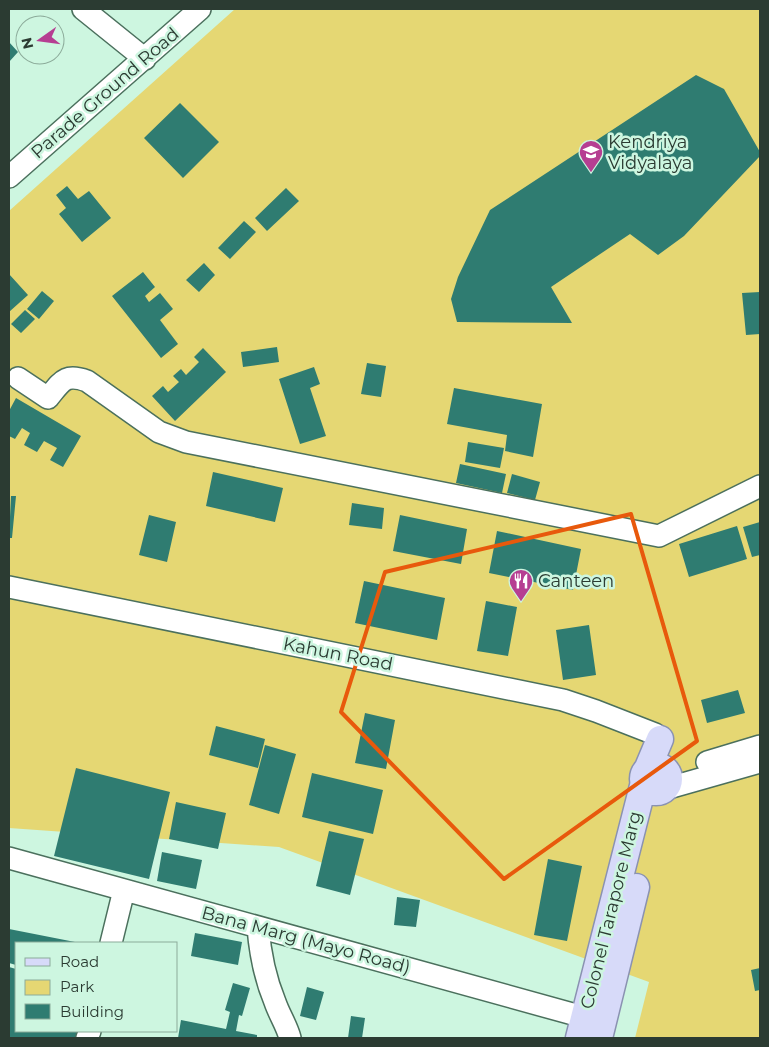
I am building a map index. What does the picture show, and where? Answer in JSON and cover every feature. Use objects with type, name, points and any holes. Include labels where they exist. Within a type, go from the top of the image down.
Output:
[{"type":"main road","points":[[658,779],[660,739]]},
{"type":"main road","name":"Colonel Tarapore Marg","points":[[591,1029],[658,779]]},
{"type":"street","points":[[83,9],[145,59]]},
{"type":"street","name":"Parade Ground Road","points":[[9,178],[200,9]]},
{"type":"street","points":[[18,378],[48,398],[62,380],[68,377],[76,377],[87,381],[159,432],[186,442],[659,536],[760,486]]},
{"type":"street","name":"Kahun Road","points":[[9,587],[563,700],[655,734],[660,739]]},
{"type":"street","points":[[658,779],[760,746]]},
{"type":"street","points":[[658,779],[760,762]]},
{"type":"street","name":"Bana Marg (Mayo Road)","points":[[9,858],[258,927],[591,1029]]},
{"type":"street","points":[[111,942],[124,890]]},
{"type":"street","points":[[258,927],[260,952],[266,974],[275,1003],[290,1038]]},
{"type":"highlighted area","points":[[631,514],[697,741],[504,879],[341,712],[385,572]]},
{"type":"green space","points":[[235,9],[760,9],[760,1038],[635,1038],[649,982],[279,847],[9,828],[9,211]]},
{"type":"building","points":[[9,42],[15,49],[15,55],[9,62]]},
{"type":"building","points":[[696,75],[724,89],[760,152],[760,156],[684,236],[658,255],[630,234],[551,287],[572,323],[457,322],[451,299],[458,277],[490,210]]},
{"type":"building","points":[[180,103],[219,142],[183,178],[144,138]]},
{"type":"building","points":[[67,186],[78,199],[89,191],[111,218],[82,242],[59,214],[66,208],[56,195]]},
{"type":"building","points":[[286,188],[299,201],[267,231],[255,218]]},
{"type":"building","points":[[244,221],[256,232],[230,259],[218,248]]},
{"type":"building","points":[[204,263],[215,275],[199,292],[186,280]]},
{"type":"building","points":[[143,272],[155,287],[145,296],[149,302],[160,293],[173,309],[160,320],[178,344],[161,358],[112,296]]},
{"type":"building","points":[[9,274],[28,295],[9,312]]},
{"type":"building","points":[[42,291],[54,301],[39,319],[27,309]]},
{"type":"building","points":[[760,292],[760,334],[746,335],[742,293]]},
{"type":"building","points":[[25,310],[35,319],[21,333],[11,324]]},
{"type":"building","points":[[277,347],[279,362],[243,367],[241,352]]},
{"type":"building","points":[[203,348],[226,372],[175,421],[152,396],[163,386],[168,392],[179,382],[173,376],[181,369],[186,375],[199,362],[194,357]]},
{"type":"building","points":[[367,363],[386,366],[381,397],[361,394]]},
{"type":"building","points":[[314,367],[320,384],[310,388],[326,436],[300,444],[279,379]]},
{"type":"building","points":[[454,388],[542,404],[533,457],[505,451],[507,435],[447,424]]},
{"type":"building","points":[[16,398],[81,436],[63,467],[50,460],[57,448],[44,441],[37,452],[24,445],[30,433],[22,428],[15,439],[9,436],[9,411]]},
{"type":"building","points":[[468,442],[504,448],[500,468],[465,462]]},
{"type":"building","points":[[460,464],[506,474],[502,493],[456,483]]},
{"type":"building","points":[[213,472],[283,488],[275,522],[206,506]]},
{"type":"building","points":[[512,474],[540,482],[535,500],[507,493]]},
{"type":"building","points":[[11,496],[16,496],[12,538],[9,538]]},
{"type":"building","points":[[352,503],[384,508],[382,529],[349,525]]},
{"type":"building","points":[[149,515],[176,522],[167,562],[139,555]]},
{"type":"building","points":[[400,515],[467,529],[461,564],[393,551]]},
{"type":"building","points":[[760,522],[760,555],[752,557],[743,527]]},
{"type":"building","points":[[737,526],[747,559],[689,577],[679,544]]},
{"type":"building","points":[[497,531],[581,549],[573,590],[489,573]]},
{"type":"building","points":[[364,581],[445,598],[437,640],[355,623]]},
{"type":"building","points":[[486,601],[517,607],[508,656],[477,651]]},
{"type":"building","points":[[589,625],[596,675],[563,680],[556,630]]},
{"type":"building","points":[[738,690],[745,713],[707,723],[701,700]]},
{"type":"building","points":[[365,713],[395,720],[386,769],[355,763]]},
{"type":"building","points":[[216,726],[265,739],[258,768],[209,755]]},
{"type":"building","points":[[265,745],[296,754],[279,814],[249,805]]},
{"type":"building","points":[[76,768],[170,792],[149,879],[54,856]]},
{"type":"building","points":[[312,773],[383,790],[373,834],[302,817]]},
{"type":"building","points":[[176,802],[226,813],[218,849],[169,839]]},
{"type":"building","points":[[329,831],[364,839],[350,895],[316,886]]},
{"type":"building","points":[[162,852],[202,860],[196,889],[157,881]]},
{"type":"building","points":[[548,859],[582,866],[567,941],[534,935]]},
{"type":"building","points":[[397,897],[420,900],[416,927],[394,925]]},
{"type":"building","points":[[9,929],[75,942],[15,942],[15,965],[9,963]]},
{"type":"building","points":[[195,933],[242,942],[238,965],[191,956]]},
{"type":"building","points":[[9,967],[15,969],[15,1032],[79,1032],[78,1038],[9,1038]]},
{"type":"building","points":[[760,968],[760,990],[755,991],[751,970]]},
{"type":"building","points":[[233,983],[250,988],[242,1016],[239,1015],[236,1031],[257,1035],[257,1038],[178,1038],[181,1020],[226,1029],[230,1012],[225,1010]]},
{"type":"building","points":[[307,987],[324,992],[316,1020],[300,1016]]},
{"type":"building","points":[[351,1016],[365,1018],[362,1038],[348,1038]]},
{"type":"place","name":"Kendriya Vidyalaya","points":[[591,173]]},
{"type":"place","name":"Canteen","points":[[521,602]]}]
